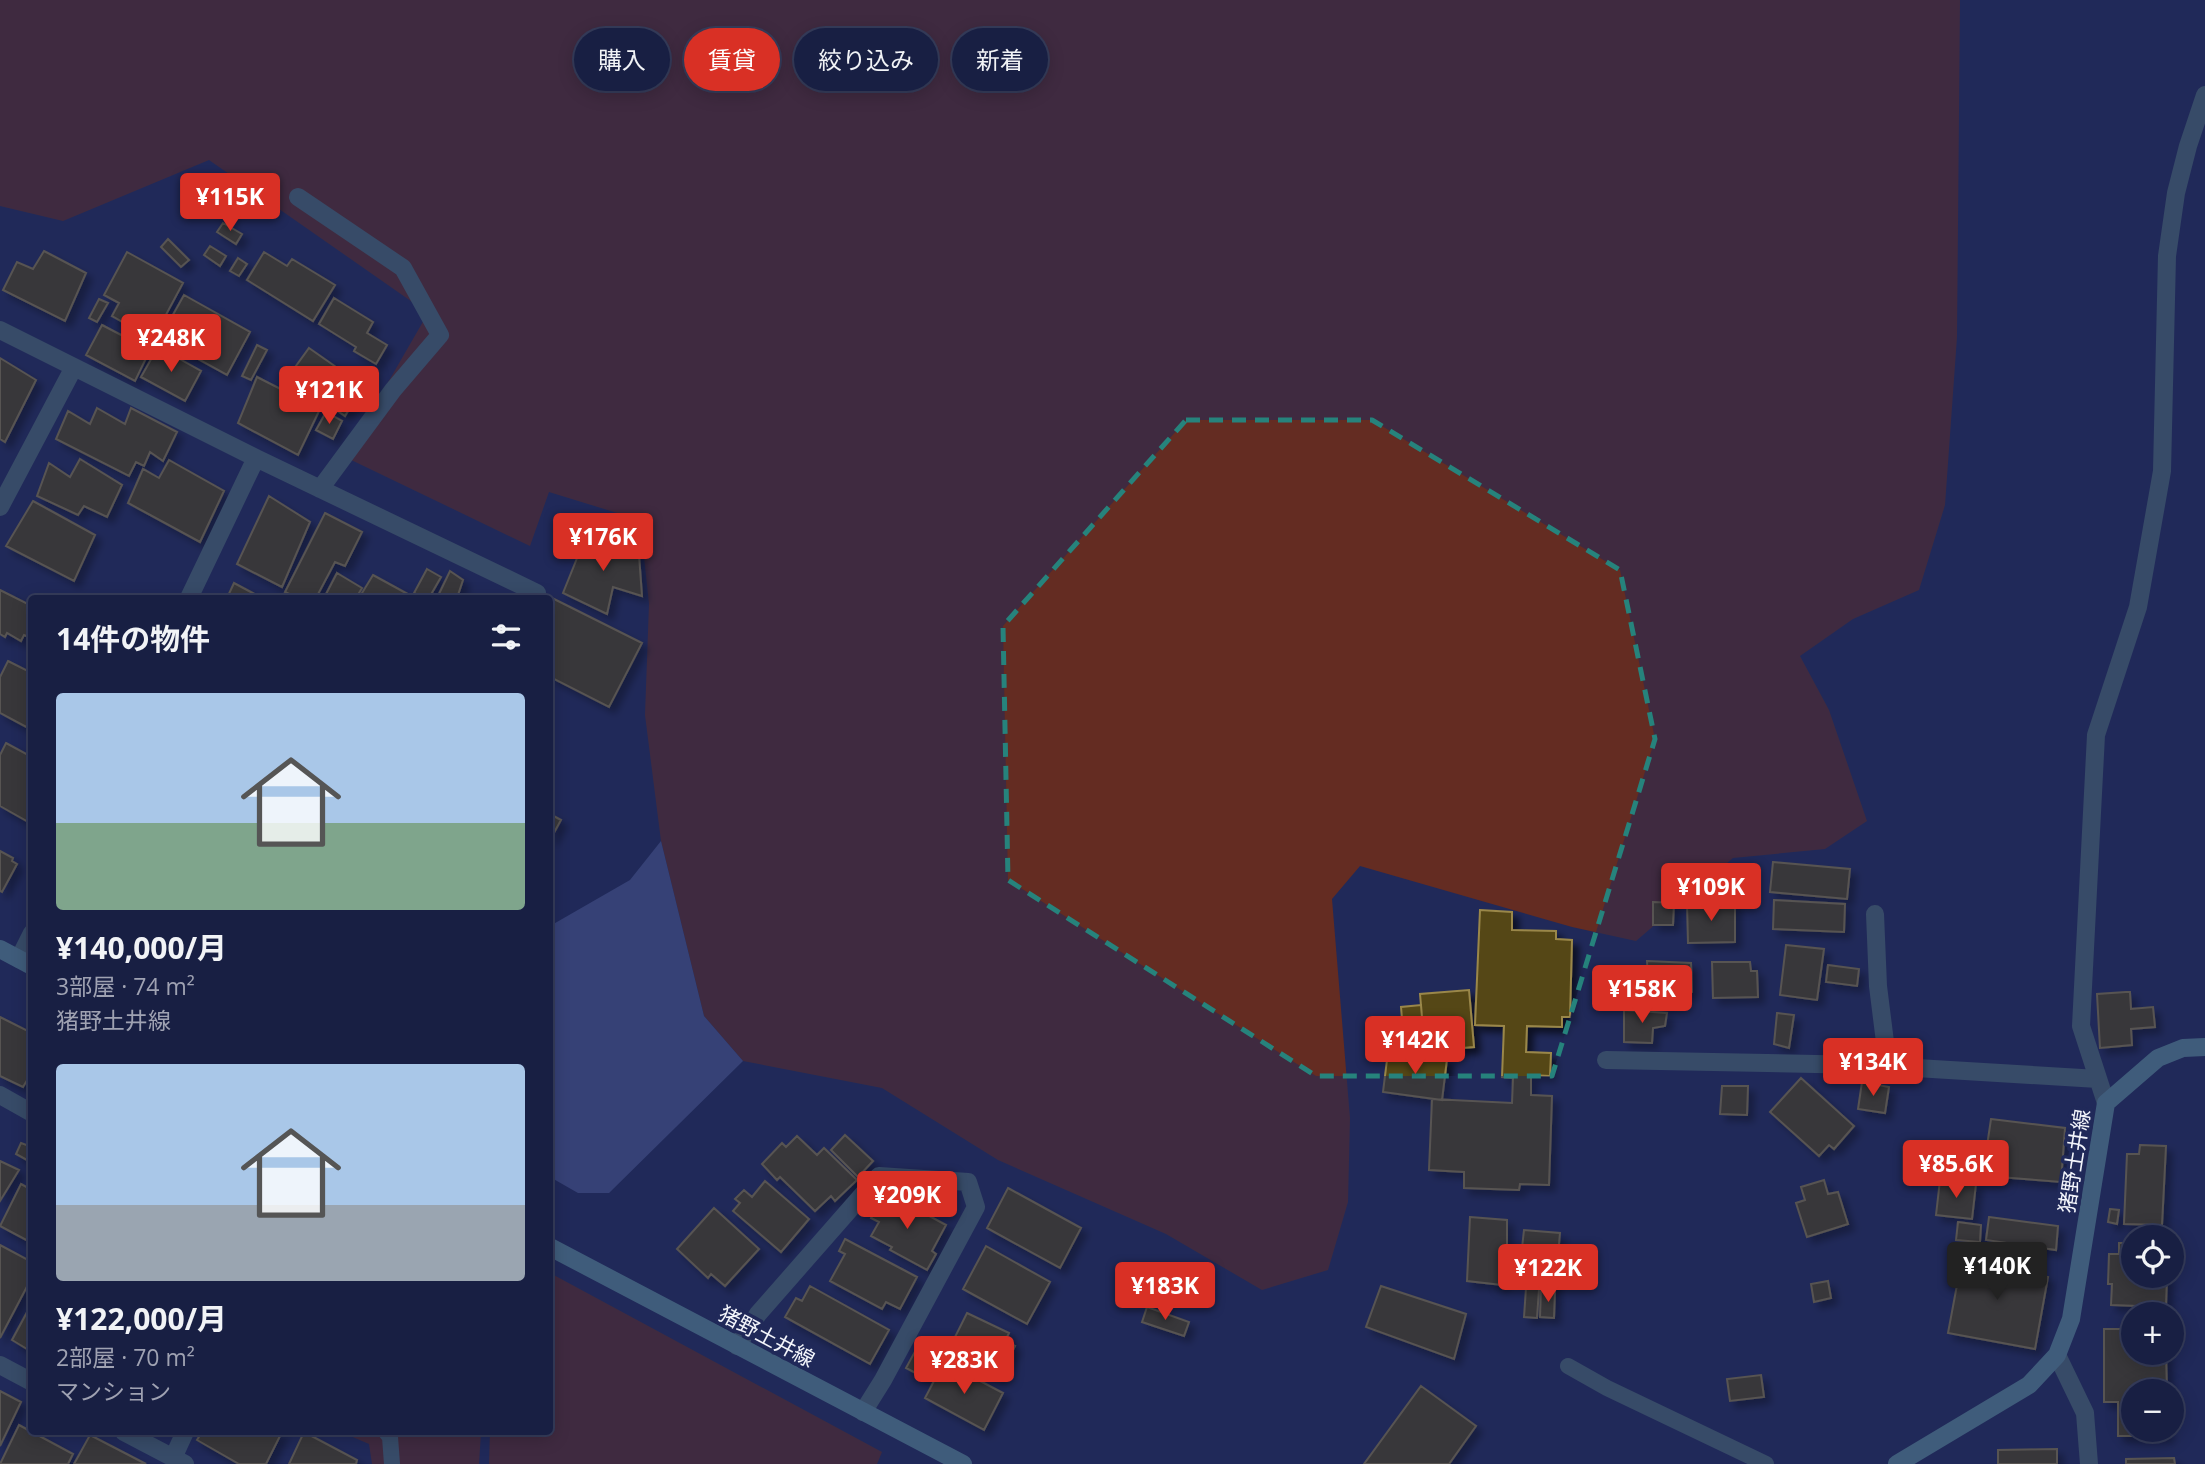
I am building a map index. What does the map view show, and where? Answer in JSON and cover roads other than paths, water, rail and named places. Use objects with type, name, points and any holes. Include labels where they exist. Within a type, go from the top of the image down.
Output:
[{"type":"main road","points":[[0,949],[25,962]]},
{"type":"main road","name":"猪野土井線","points":[[1897,1464],[2029,1385],[2057,1355],[2071,1318],[2106,1103],[2158,1058],[2183,1048],[2205,1047]]},
{"type":"main road","name":"猪野土井線","points":[[553,1249],[963,1464]]},
{"type":"street","points":[[2106,1103],[2081,1026],[2096,735],[2138,607],[2162,471],[2166,256],[2176,193],[2205,95]]},
{"type":"street","points":[[298,197],[403,268],[440,335],[393,390],[320,489]]},
{"type":"street","points":[[0,330],[256,458],[537,593],[536,595]]},
{"type":"street","points":[[0,507],[74,367]]},
{"type":"street","points":[[189,595],[256,458]]},
{"type":"street","points":[[1875,914],[1878,986],[1888,1066]]},
{"type":"street","points":[[1606,1060],[1888,1066],[2098,1079]]},
{"type":"street","points":[[0,1096],[28,1111]]},
{"type":"street","points":[[737,1346],[758,1314],[878,1176],[968,1182],[976,1207],[863,1412]]},
{"type":"street","points":[[2057,1355],[2085,1413],[2089,1464]]},
{"type":"street","points":[[0,1365],[28,1380]]},
{"type":"street","points":[[130,1435],[179,1461],[184,1435]]},
{"type":"lane","points":[[1568,1366],[1607,1388],[1766,1464]]},
{"type":"lane","points":[[388,1435],[392,1464]]},
{"type":"water","points":[[661,841],[704,1016],[743,1061],[609,1193],[578,1193],[553,1179],[553,924],[630,880]]}]
